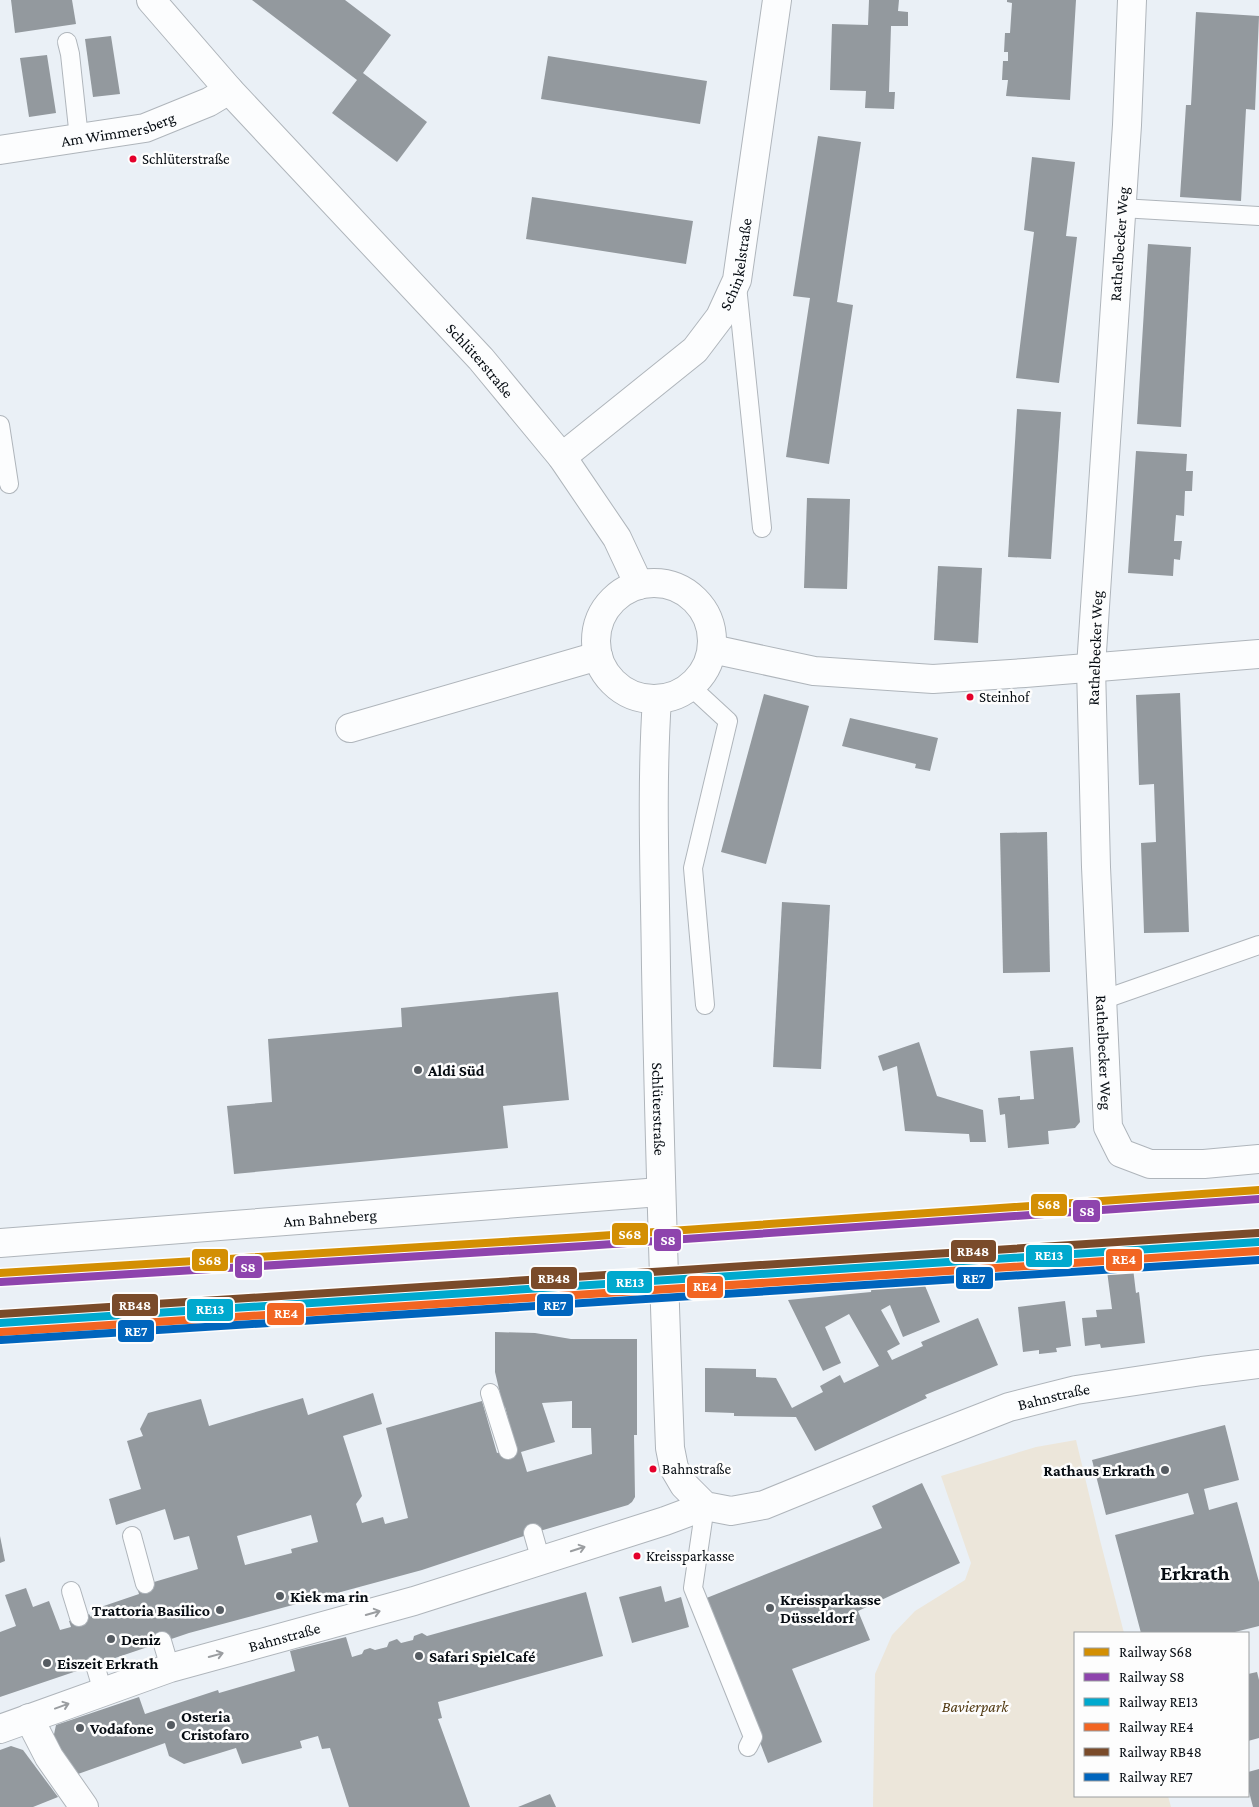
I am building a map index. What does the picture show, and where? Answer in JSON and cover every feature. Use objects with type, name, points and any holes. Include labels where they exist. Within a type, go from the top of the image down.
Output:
[{"type":"street","name":"Schlüterstraße","points":[[152,0],[229,90],[481,359],[562,457],[617,538],[639,585]]},
{"type":"street","name":"Schinkelstraße","points":[[562,457],[695,350],[720,317],[736,280],[777,0]]},
{"type":"street","name":"Rathelbecker Weg","points":[[1132,0],[1121,208],[1091,667],[1096,867],[1108,1127],[1121,1153],[1150,1164],[1204,1164],[1259,1159]]},
{"type":"street","name":"Am Wimmersberg","points":[[0,150],[145,128],[210,102],[229,90]]},
{"type":"street","points":[[658,583],[677,587],[693,597],[705,612],[711,630],[712,649],[704,670],[690,686],[674,695],[657,699],[638,696],[620,688],[606,674],[598,656],[595,634],[602,613],[613,600],[639,585],[658,583]]},
{"type":"street","points":[[712,649],[814,671],[933,679],[1259,654]]},
{"type":"street","points":[[350,728],[598,656]]},
{"type":"street","name":"Schlüterstraße","points":[[657,699],[654,740],[654,827],[660,1192],[670,1448],[674,1468],[684,1485],[704,1506]]},
{"type":"street","name":"Am Bahneberg","points":[[0,1243],[660,1192]]},
{"type":"street","name":"Bahnstraße","points":[[0,1729],[170,1668],[414,1601],[665,1521],[704,1506],[731,1511],[764,1505],[1009,1407],[1076,1390],[1202,1370],[1259,1364]]},
{"type":"street","points":[[29,1718],[49,1757],[78,1799]]},
{"type":"lane","points":[[67,42],[79,138]]},
{"type":"lane","points":[[1121,208],[1259,216]]},
{"type":"lane","points":[[736,280],[762,528]]},
{"type":"lane","points":[[0,425],[8,484]]},
{"type":"lane","points":[[690,686],[728,721],[693,868],[705,1005]]},
{"type":"lane","points":[[1102,1000],[1259,945]]},
{"type":"lane","points":[[490,1393],[508,1450]]},
{"type":"lane","points":[[704,1506],[694,1588],[752,1737],[748,1747]]},
{"type":"lane","points":[[533,1532],[541,1561]]},
{"type":"lane","points":[[132,1536],[145,1584]]},
{"type":"lane","points":[[71,1591],[79,1618]]},
{"type":"lane","points":[[162,1641],[170,1668]]},
{"type":"lane","points":[[95,1665],[102,1692]]},
{"type":"green space","name":"Bavierpark","points":[[1076,1440],[1124,1632],[1074,1632],[1074,1797],[1168,1797],[1171,1807],[873,1807],[875,1674],[892,1635],[915,1611],[965,1580],[971,1563],[941,1476],[1036,1447]]},
{"type":"building","points":[[11,0],[72,0],[76,24],[15,33]]},
{"type":"building","points":[[252,0],[345,0],[391,35],[363,73],[427,122],[397,162],[332,113],[357,80]]},
{"type":"building","points":[[869,0],[899,0],[898,11],[908,12],[908,26],[891,26],[889,92],[895,92],[894,109],[865,108],[866,91],[830,90],[832,24],[868,25]]},
{"type":"building","points":[[1007,0],[1076,0],[1070,100],[1006,96],[1008,80],[1002,80],[1003,61],[1008,61],[1008,52],[1004,52],[1005,33],[1010,33],[1012,3],[1007,2]]},
{"type":"building","points":[[1196,12],[1259,16],[1255,110],[1246,109],[1241,201],[1180,197],[1186,105],[1191,105]]},
{"type":"building","points":[[111,36],[120,94],[93,97],[85,39]]},
{"type":"building","points":[[47,55],[56,113],[29,117],[20,58]]},
{"type":"building","points":[[548,56],[707,81],[700,124],[541,99]]},
{"type":"building","points":[[818,136],[861,142],[837,302],[853,305],[829,464],[786,457],[810,298],[793,296]]},
{"type":"building","points":[[1032,157],[1075,162],[1066,236],[1077,237],[1059,383],[1016,378],[1034,232],[1024,230]]},
{"type":"building","points":[[532,197],[693,221],[686,264],[526,239]]},
{"type":"building","points":[[1148,244],[1191,247],[1181,427],[1137,424]]},
{"type":"building","points":[[1017,409],[1061,412],[1051,559],[1008,557]]},
{"type":"building","points":[[1136,451],[1187,454],[1186,471],[1193,471],[1192,491],[1185,491],[1184,516],[1176,515],[1174,541],[1182,541],[1180,560],[1174,559],[1173,576],[1128,573]]},
{"type":"building","points":[[807,498],[850,499],[847,589],[804,588]]},
{"type":"building","points":[[938,566],[982,568],[978,643],[934,640]]},
{"type":"building","points":[[1180,693],[1189,932],[1144,933],[1141,843],[1156,842],[1154,784],[1139,785],[1136,695]]},
{"type":"building","points":[[764,694],[809,706],[766,864],[721,852]]},
{"type":"building","points":[[850,718],[938,738],[930,771],[915,768],[916,764],[842,746]]},
{"type":"building","points":[[1047,832],[1050,972],[1003,973],[1000,833]]},
{"type":"building","points":[[782,902],[830,905],[821,1069],[773,1067]]},
{"type":"building","name":"Aldi Süd","points":[[558,992],[569,1100],[503,1106],[508,1148],[234,1174],[227,1106],[272,1102],[268,1039],[402,1027],[401,1008]]},
{"type":"building","points":[[919,1042],[937,1096],[983,1110],[986,1142],[970,1142],[969,1134],[905,1131],[897,1066],[883,1071],[878,1056]]},
{"type":"building","points":[[1073,1047],[1080,1122],[1075,1128],[1048,1131],[1049,1144],[1008,1148],[1005,1114],[1000,1115],[998,1098],[1020,1096],[1020,1100],[1034,1099],[1030,1051]]},
{"type":"building","points":[[1133,1268],[1136,1293],[1139,1292],[1145,1343],[1101,1348],[1100,1344],[1085,1346],[1082,1318],[1097,1317],[1096,1310],[1112,1309],[1107,1271]]},
{"type":"building","points":[[899,1272],[904,1283],[921,1276],[940,1322],[903,1337],[890,1305],[881,1310],[900,1344],[887,1351],[892,1360],[923,1346],[921,1342],[978,1318],[998,1365],[925,1395],[927,1398],[815,1451],[796,1417],[734,1416],[734,1413],[705,1412],[705,1368],[756,1369],[756,1377],[776,1378],[792,1408],[823,1392],[820,1386],[840,1375],[844,1383],[879,1366],[849,1314],[825,1327],[841,1363],[823,1371],[788,1300],[871,1292],[873,1273]]},
{"type":"building","points":[[1065,1301],[1071,1346],[1056,1348],[1057,1352],[1039,1354],[1039,1350],[1023,1352],[1018,1307]]},
{"type":"building","points":[[495,1332],[535,1333],[571,1339],[637,1339],[637,1435],[634,1435],[635,1497],[632,1502],[628,1505],[533,1533],[422,1570],[189,1633],[0,1697],[0,1632],[16,1626],[5,1595],[26,1588],[33,1607],[49,1601],[60,1630],[71,1627],[69,1621],[89,1614],[91,1617],[95,1609],[139,1594],[137,1587],[198,1569],[189,1536],[174,1540],[165,1509],[116,1525],[109,1499],[141,1489],[127,1441],[143,1436],[140,1429],[148,1413],[201,1399],[209,1426],[303,1398],[308,1415],[373,1393],[382,1424],[343,1436],[362,1496],[356,1504],[362,1523],[383,1517],[385,1524],[408,1518],[386,1428],[482,1401],[497,1453],[516,1448],[495,1372]],"holes":[[[572,1401],[572,1428],[591,1428],[592,1454],[527,1472],[521,1452],[555,1442],[542,1403]],[[311,1515],[318,1542],[291,1549],[292,1553],[245,1565],[237,1536]]]},
{"type":"building","points":[[1225,1425],[1239,1480],[1204,1489],[1209,1510],[1237,1502],[1259,1582],[1259,1626],[1235,1632],[1141,1632],[1115,1535],[1194,1514],[1188,1493],[1106,1515],[1092,1460]]},
{"type":"building","points":[[922,1483],[960,1563],[858,1611],[870,1640],[792,1669],[822,1742],[768,1763],[704,1599],[882,1528],[872,1506]]},
{"type":"building","points":[[0,1536],[5,1561],[0,1563]]},
{"type":"building","points":[[661,1586],[665,1602],[681,1597],[689,1627],[632,1643],[619,1597]]},
{"type":"building","points":[[586,1592],[603,1656],[438,1702],[442,1718],[438,1719],[470,1807],[349,1807],[330,1748],[322,1749],[318,1736],[300,1741],[302,1748],[242,1764],[236,1748],[184,1764],[169,1756],[165,1743],[78,1774],[53,1739],[56,1725],[139,1697],[145,1714],[218,1690],[219,1693],[295,1671],[290,1651],[346,1637],[352,1657],[362,1654],[364,1650],[370,1648],[375,1650],[387,1647],[389,1642],[397,1639],[401,1643],[413,1640],[414,1636],[422,1633],[427,1636]]},
{"type":"building","points":[[1257,1672],[1259,1680],[1259,1738],[1249,1741],[1249,1674]]},
{"type":"building","points":[[11,1746],[23,1750],[58,1797],[33,1807],[0,1807],[0,1750]]},
{"type":"building","points":[[1259,1769],[1259,1807],[1253,1807],[1249,1792],[1249,1772]]},
{"type":"building","points":[[550,1794],[556,1807],[518,1807]]},
{"type":"rail line","name":"S68","points":[[0,1273],[583,1237],[1259,1190]]},
{"type":"rail line","name":"S8","points":[[1,1282],[584,1246],[1259,1199]]},
{"type":"rail line","name":"RB48","points":[[0,1314],[1258,1233]]},
{"type":"rail line","name":"RE13","points":[[0,1323],[1259,1242]]},
{"type":"rail line","name":"RE4","points":[[1,1332],[1259,1251]]},
{"type":"rail line","name":"RE7","points":[[1,1340],[1259,1260]]},
{"type":"place","name":"Schlüterstraße","points":[[133,159]]},
{"type":"place","name":"Steinhof","points":[[970,697]]},
{"type":"place","name":"Aldi Süd","points":[[418,1070]]},
{"type":"place","name":"Bahnstraße","points":[[653,1469]]},
{"type":"place","name":"Rathaus Erkrath","points":[[1165,1470]]},
{"type":"place","name":"Kreissparkasse","points":[[637,1556]]},
{"type":"place","name":"Kiek ma rin","points":[[280,1596]]},
{"type":"place","name":"Kreissparkasse Düsseldorf","points":[[770,1608]]},
{"type":"place","name":"Trattoria Basilico","points":[[220,1610]]},
{"type":"place","name":"Deniz","points":[[111,1639]]},
{"type":"place","name":"Safari SpielCafé","points":[[419,1656]]},
{"type":"place","name":"Eiszeit Erkrath","points":[[47,1663]]},
{"type":"place","name":"Osteria Cristofaro","points":[[171,1725]]},
{"type":"place","name":"Vodafone","points":[[80,1728]]},
{"type":"district","name":"Erkrath","points":[[1195,1573]]}]
